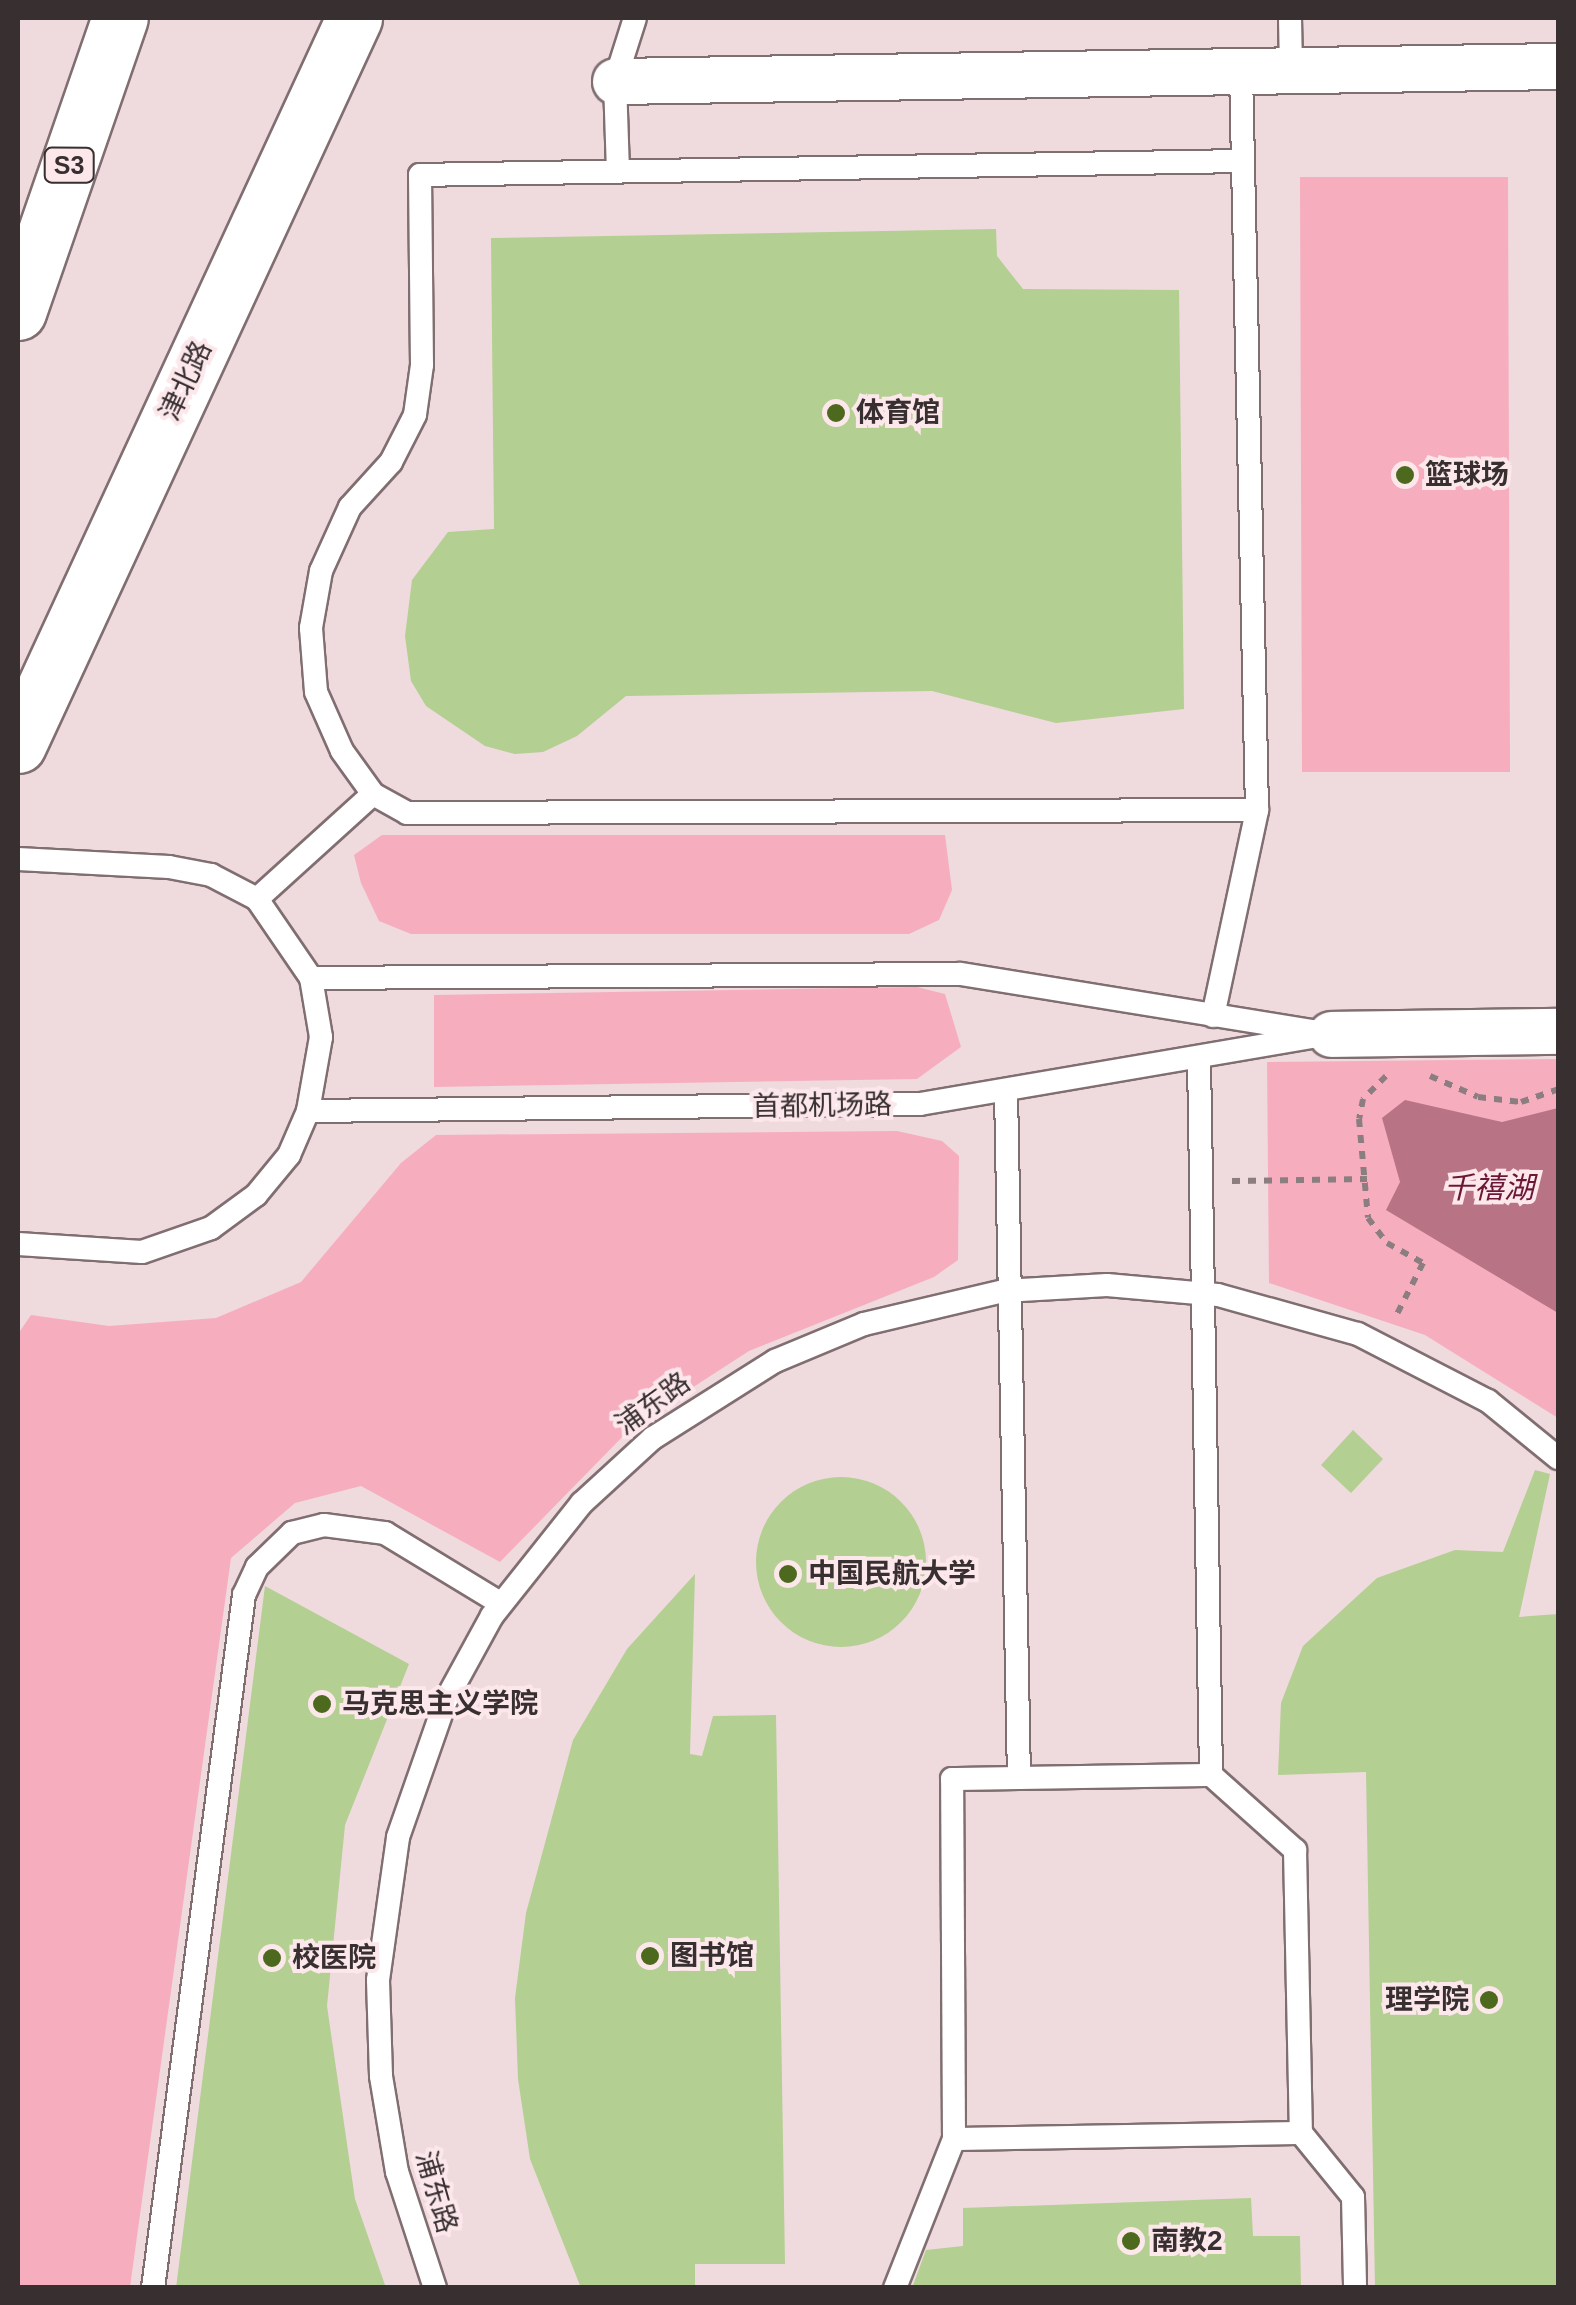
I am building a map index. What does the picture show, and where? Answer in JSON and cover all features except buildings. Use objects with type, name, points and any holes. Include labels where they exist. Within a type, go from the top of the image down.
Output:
[{"type":"main road","name":"S3","points":[[18,312],[120,18]]},
{"type":"main road","name":"津北路","points":[[18,744],[354,18]]},
{"type":"street","points":[[616,81],[1558,66]]},
{"type":"street","name":"首都机场路","points":[[1331,1034],[1558,1030]]},
{"type":"lane","points":[[618,172],[616,81],[635,18]]},
{"type":"lane","points":[[1290,18],[1291,71]]},
{"type":"lane","points":[[1213,1016],[1257,810],[1241,72]]},
{"type":"lane","points":[[1244,161],[420,175],[422,365],[415,415],[390,462],[350,507],[321,570],[311,628],[316,692],[342,751],[374,794],[407,812],[452,817],[1257,810]]},
{"type":"lane","points":[[257,899],[374,794]]},
{"type":"lane","points":[[18,859],[169,867],[211,875],[257,899],[311,978],[321,1036],[308,1111],[289,1155],[256,1195],[211,1228],[142,1252],[18,1244]]},
{"type":"lane","name":"首都机场路","points":[[311,978],[959,974],[1331,1034]]},
{"type":"lane","name":"首都机场路","points":[[308,1111],[920,1104],[1331,1034]]},
{"type":"lane","points":[[1198,1059],[1211,1775]]},
{"type":"lane","points":[[1006,1090],[1019,1778]]},
{"type":"lane","name":"浦东路","points":[[436,2288],[388,2124],[378,2028],[382,1932],[410,1790],[446,1700],[500,1603],[616,1469],[732,1384],[864,1324],[1009,1290],[1058,1284],[1203,1293],[1381,1346],[1488,1402],[1558,1458]]},
{"type":"lane","points":[[153,2288],[244,1596],[257,1567],[292,1533],[324,1526],[385,1533],[500,1603]]},
{"type":"lane","points":[[895,2288],[954,2139],[952,1779],[1211,1775],[1295,1850],[1300,2133],[1353,2196],[1355,2288]]},
{"type":"lane","points":[[954,2139],[1300,2133]]},
{"type":"path","points":[[1419,1069],[1478,1097],[1521,1102],[1558,1089]]},
{"type":"path","points":[[1381,1346],[1422,1264],[1372,1230],[1364,1099],[1395,1071]]},
{"type":"path","points":[[1201,1182],[1367,1179]]},
{"type":"shaded area","name":"篮球场","points":[[1300,177],[1508,177],[1510,772],[1302,772]]},
{"type":"shaded area","points":[[382,835],[945,835],[952,890],[939,920],[909,934],[411,934],[379,921],[361,883],[354,855]]},
{"type":"shaded area","points":[[917,987],[945,994],[961,1047],[917,1079],[434,1087],[434,995]]},
{"type":"shaded area","points":[[1558,1059],[1558,1418],[1425,1335],[1269,1283],[1267,1062]]},
{"type":"shaded area","points":[[897,1131],[942,1141],[959,1156],[958,1260],[934,1277],[749,1351],[633,1426],[500,1562],[361,1486],[295,1503],[231,1558],[130,2287],[18,2287],[18,1334],[31,1315],[109,1326],[216,1318],[301,1282],[401,1163],[436,1135]]},
{"type":"water","name":"千禧湖","points":[[1405,1100],[1502,1122],[1558,1108],[1558,1313],[1386,1210],[1400,1182],[1382,1118]]},
{"type":"place","name":"体育馆","points":[[836,413]]},
{"type":"place","name":"篮球场","points":[[1405,475]]},
{"type":"place","name":"中国民航大学","points":[[788,1574]]},
{"type":"place","name":"马克思主义学院","points":[[322,1704]]},
{"type":"place","name":"图书馆","points":[[650,1956]]},
{"type":"place","name":"校医院","points":[[272,1958]]},
{"type":"place","name":"理学院","points":[[1489,2000]]},
{"type":"place","name":"南教2","points":[[1131,2241]]}]
